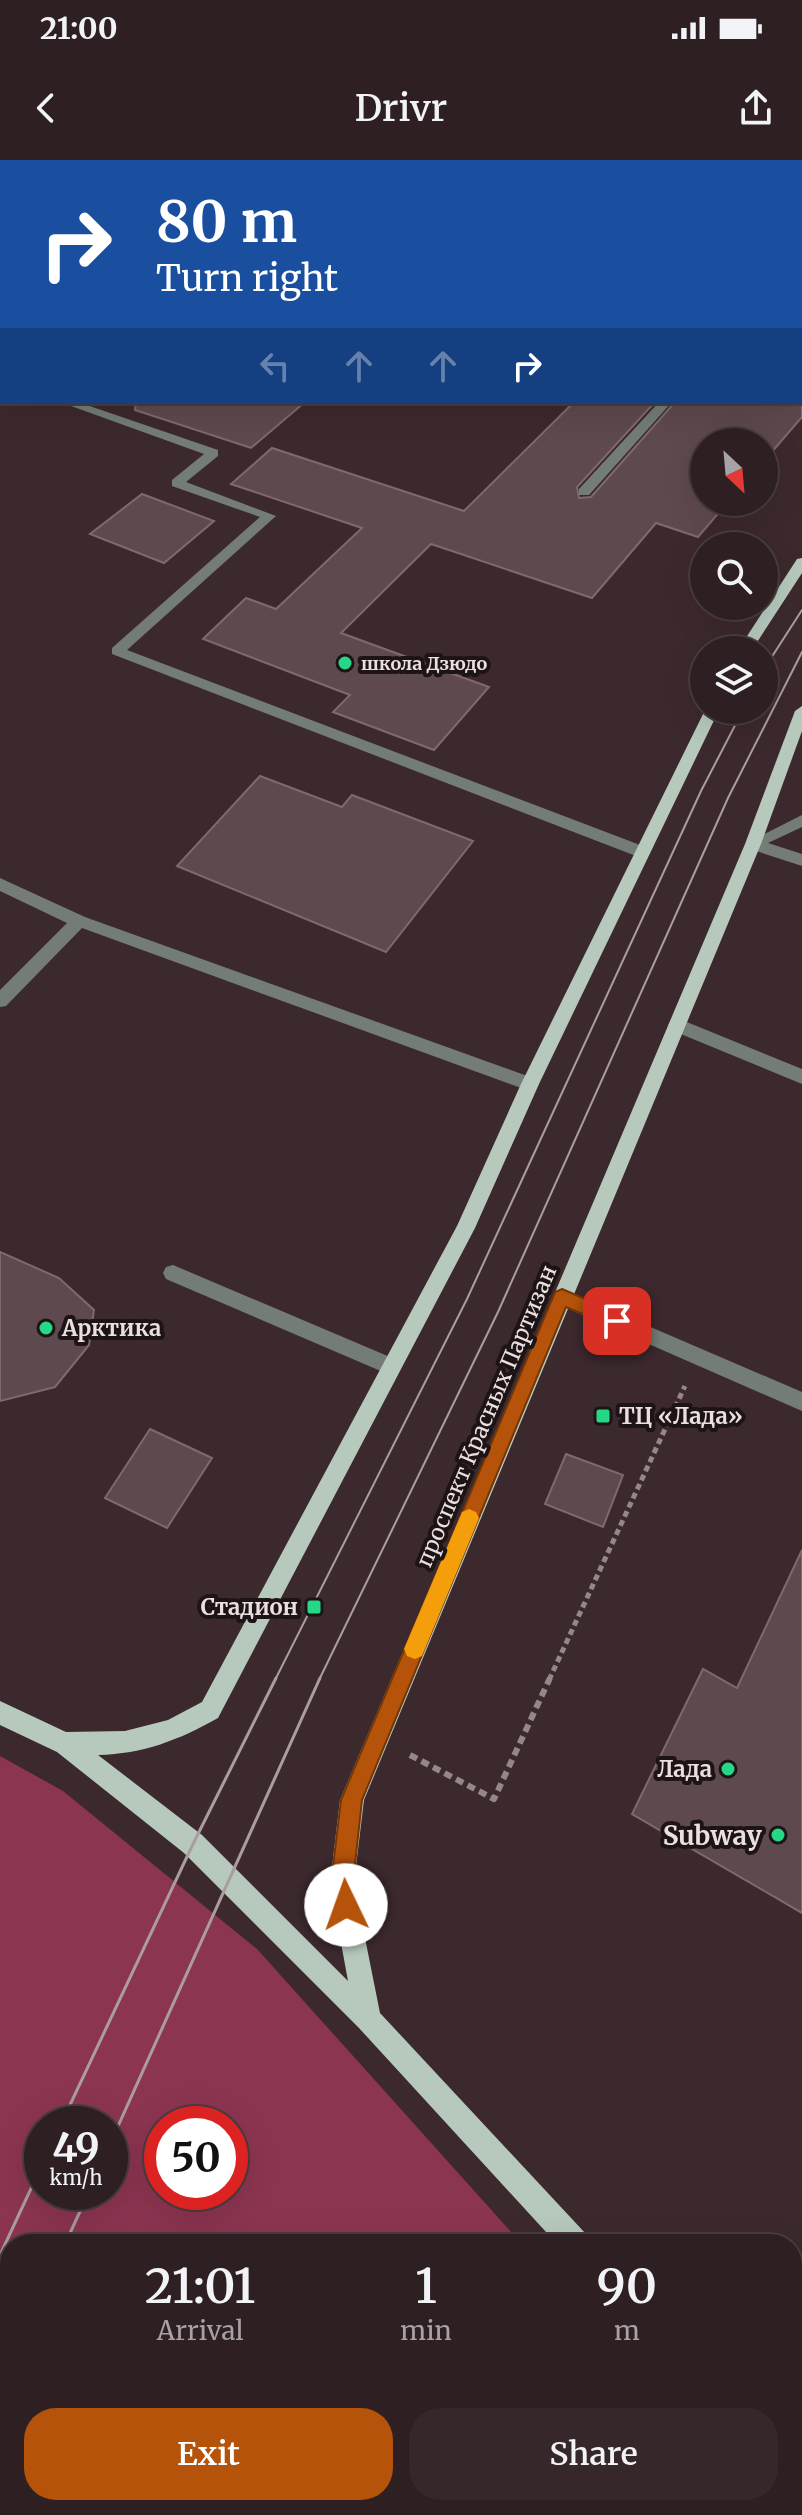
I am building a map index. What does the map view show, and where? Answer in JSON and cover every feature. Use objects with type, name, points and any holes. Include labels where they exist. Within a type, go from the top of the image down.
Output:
[{"type":"main road","points":[[754,636],[802,562]]},
{"type":"main road","name":"проспект Красных Партизан","points":[[368,2019],[342,1883],[352,1800],[753,844],[802,711]]},
{"type":"main road","points":[[65,1744],[125,1743],[172,1731],[210,1710],[465,1228],[530,1084],[705,724]]},
{"type":"main road","points":[[0,1713],[65,1744],[193,1844],[368,2019],[567,2234]]},
{"type":"street","points":[[72,404],[213,453],[177,483],[269,516],[117,651],[642,852]]},
{"type":"street","points":[[584,492],[664,404]]},
{"type":"street","points":[[753,844],[802,820]]},
{"type":"street","points":[[753,844],[802,860]]},
{"type":"street","points":[[0,884],[79,921],[530,1084]]},
{"type":"street","points":[[0,1001],[79,921]]},
{"type":"street","points":[[677,1025],[802,1077]]},
{"type":"street","points":[[173,1273],[390,1366]]},
{"type":"street","points":[[562,1297],[802,1402]]},
{"type":"path","points":[[403,1752],[494,1799],[699,1356]]},
{"type":"shaded area","points":[[0,1756],[63,1791],[257,1949],[513,2234],[0,2234]]},
{"type":"building","points":[[136,404],[303,404],[251,448],[135,410]]},
{"type":"building","points":[[572,404],[653,404],[577,487],[579,498],[591,497],[673,404],[802,404],[802,417],[778,445],[778,428],[690,428],[690,516],[716,516],[702,532],[690,534],[656,523],[592,598],[431,544],[341,633],[489,687],[434,750],[333,712],[350,695],[203,639],[246,598],[276,609],[362,528],[231,484],[272,448],[464,511]]},
{"type":"building","points":[[142,494],[214,521],[164,563],[90,534]]},
{"type":"building","points":[[260,776],[342,807],[352,795],[473,841],[386,952],[177,866]]},
{"type":"building","name":"Арктика","points":[[0,1252],[59,1278],[94,1310],[89,1345],[55,1387],[0,1401]]},
{"type":"building","points":[[150,1429],[212,1458],[167,1528],[105,1498]]},
{"type":"building","points":[[566,1454],[623,1475],[603,1527],[545,1504]]},
{"type":"building","name":"Лада","points":[[802,1550],[802,1913],[632,1814],[703,1669],[737,1688]]},
{"type":"tram line","points":[[778,647],[802,610]]},
{"type":"tram line","points":[[319,1680],[498,1312],[728,798],[802,652]]},
{"type":"tram line","points":[[275,1680],[467,1299],[701,791],[736,724]]},
{"type":"tram line","points":[[127,2106],[320,1678]]},
{"type":"tram line","points":[[69,2106],[193,1844],[275,1680]]},
{"type":"tram line","points":[[10,2234],[24,2204]]},
{"type":"tram line","points":[[70,2234],[81,2210]]},
{"type":"slow traffic","points":[[415,1649],[469,1518]]},
{"type":"place","name":"школа Дзюдо","points":[[345,663]]},
{"type":"place","name":"Арктика","points":[[46,1328]]},
{"type":"place","name":"ТЦ «Лада»","points":[[603,1416]]},
{"type":"place","name":"Стадион","points":[[314,1607]]},
{"type":"place","name":"Лада","points":[[728,1769]]},
{"type":"place","name":"Subway","points":[[778,1835]]},
{"type":"route","points":[[346,1905],[342,1883],[352,1800],[562,1297],[617,1321]]}]
